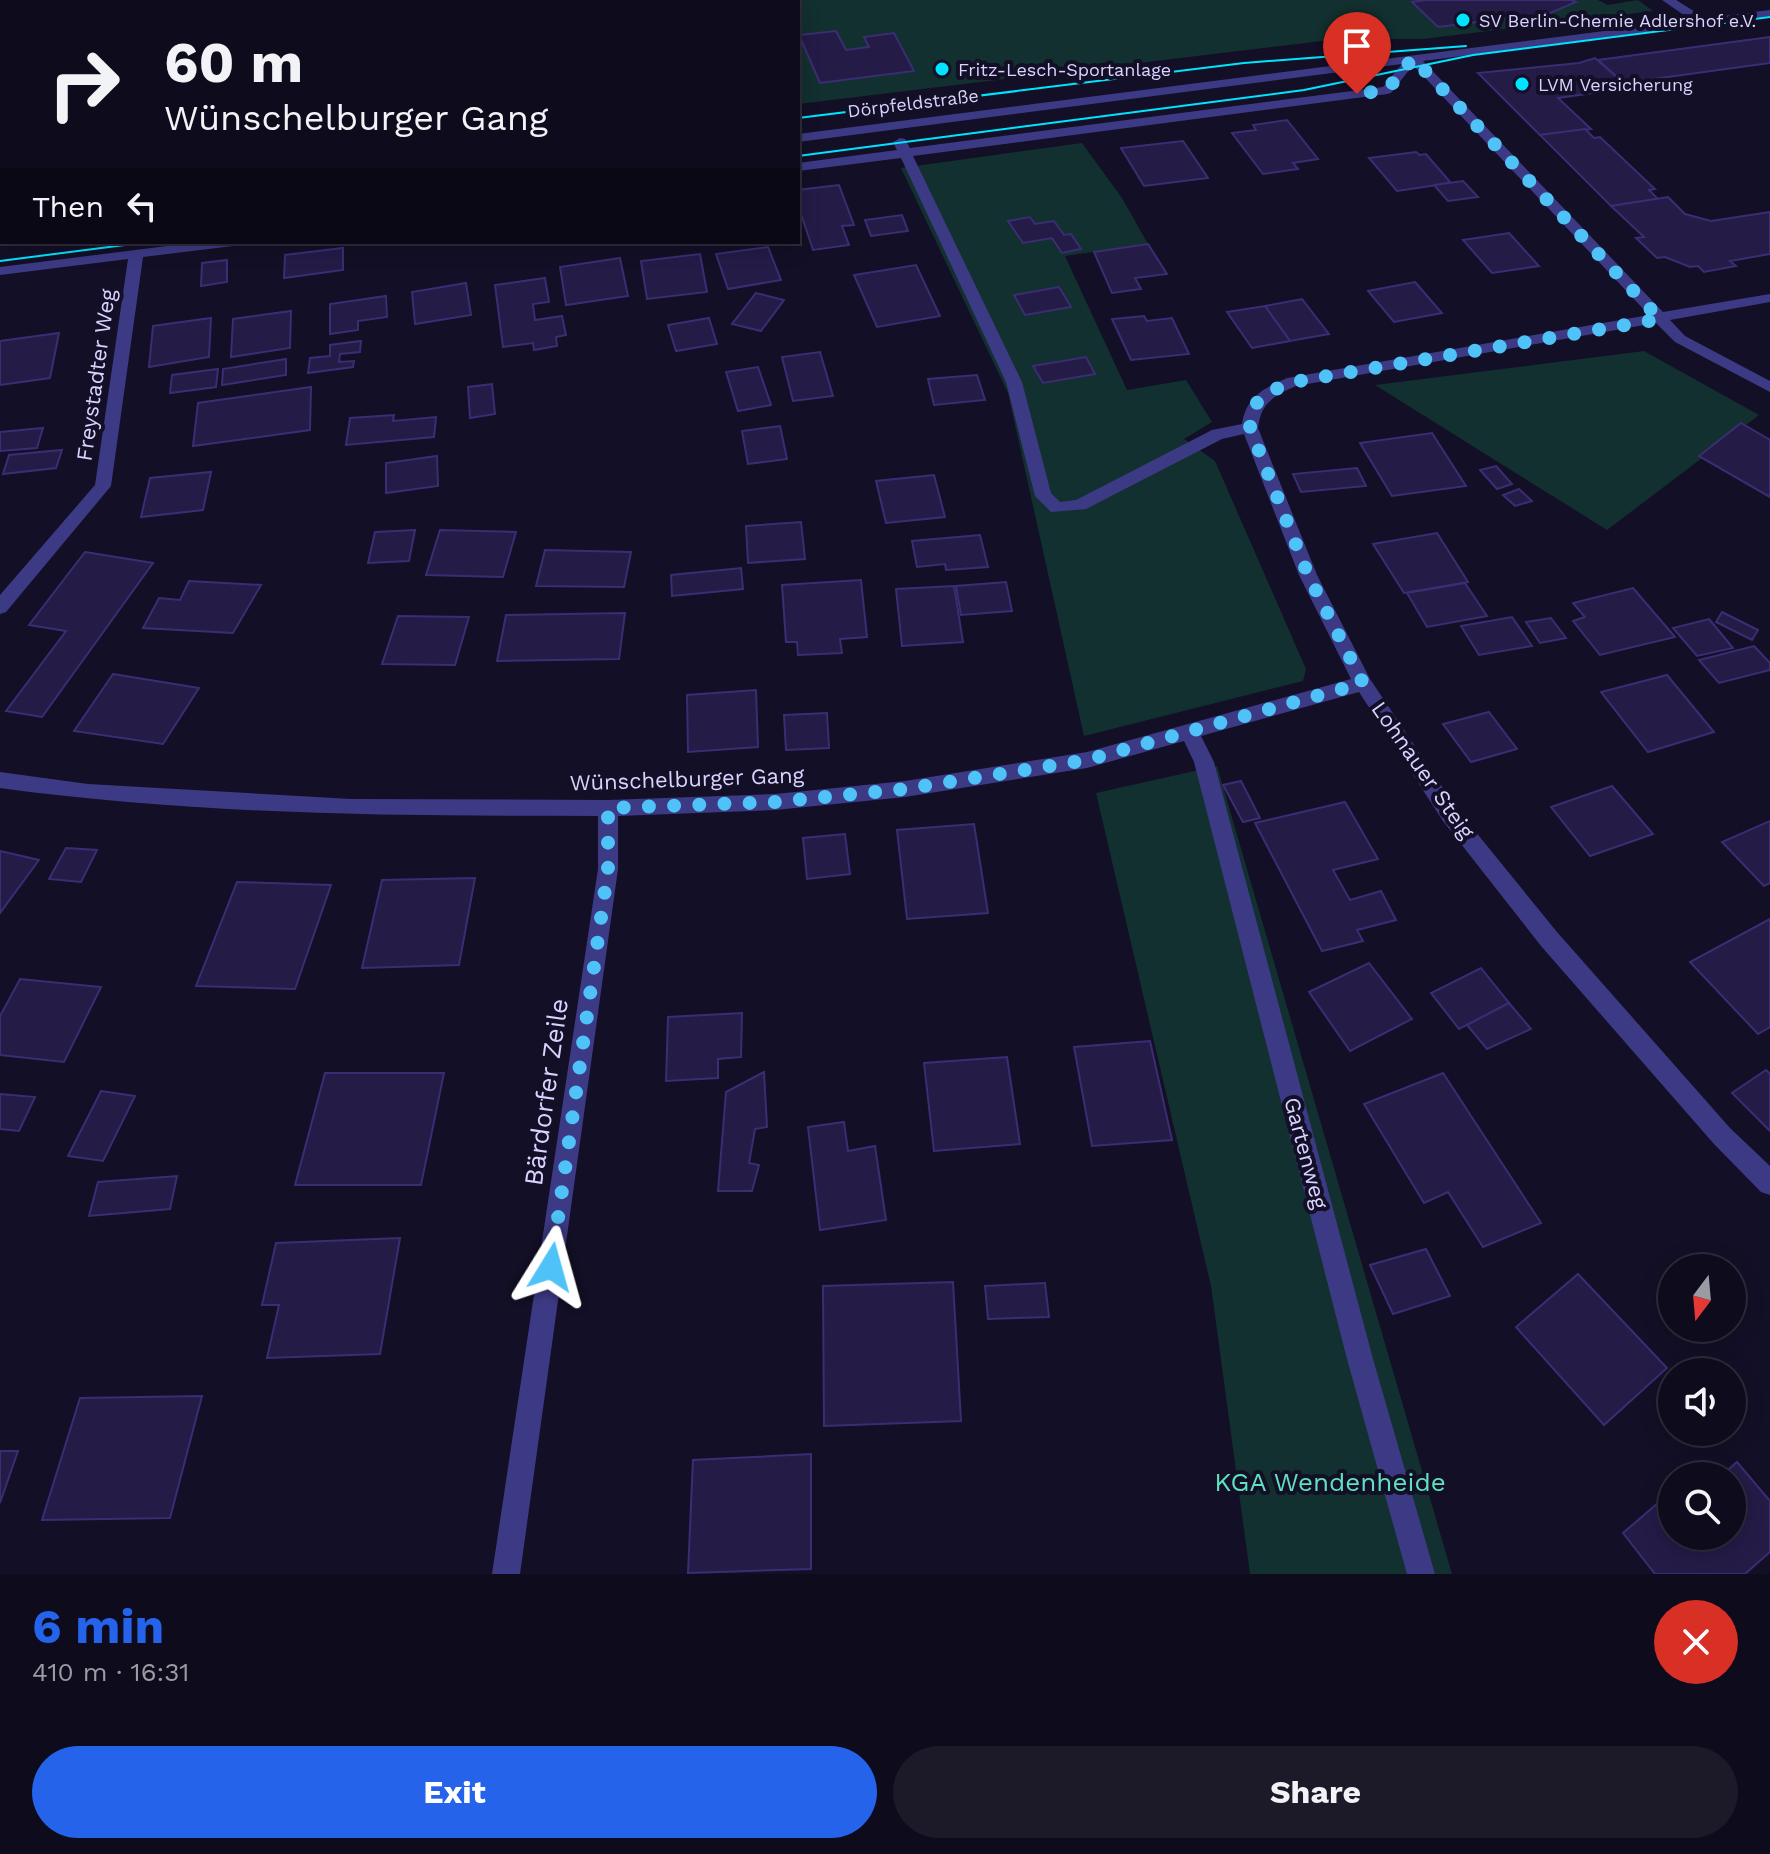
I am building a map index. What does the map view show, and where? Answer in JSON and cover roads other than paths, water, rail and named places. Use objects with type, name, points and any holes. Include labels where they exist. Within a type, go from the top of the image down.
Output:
[{"type":"street","points":[[1668,0],[1703,22]]},
{"type":"street","name":"Dörpfeldstraße","points":[[800,138],[1770,13]]},
{"type":"street","points":[[800,167],[1387,90],[1413,58],[1680,339],[1770,387]]},
{"type":"street","points":[[892,126],[1014,382],[1043,496],[1057,508],[1080,505],[1218,434],[1250,428],[1251,409],[1266,393],[1293,382],[1770,298]]},
{"type":"street","points":[[0,271],[218,244]]},
{"type":"street","name":"Freystadter Weg","points":[[0,607],[103,486],[136,255]]},
{"type":"street","name":"Lohnauer Steig","points":[[1250,428],[1308,575],[1363,683],[1450,815],[1549,939],[1722,1136],[1770,1183]]},
{"type":"street","name":"Wünschelburger Gang","points":[[0,780],[88,792],[351,807],[608,808],[775,802],[905,789],[1087,760],[1363,683]]},
{"type":"street","name":"Gartenweg","points":[[1189,732],[1204,762],[1360,1359],[1421,1574]]},
{"type":"street","name":"Bärdorfer Zeile","points":[[506,1574],[608,869],[608,808]]},
{"type":"tram line","points":[[800,156],[1304,90],[1473,55],[1770,17]]},
{"type":"tram line","points":[[800,118],[1244,63],[1466,46]]},
{"type":"tram line","points":[[0,261],[132,244]]},
{"type":"place","name":"SV Berlin-Chemie Adlershof e.V.","points":[[1463,20]]},
{"type":"place","name":"Fritz-Lesch-Sportanlage","points":[[942,69]]},
{"type":"place","name":"LVM Versicherung","points":[[1522,84]]},
{"type":"park label","name":"KGA Wendenheide","points":[[1330,1482]]}]
